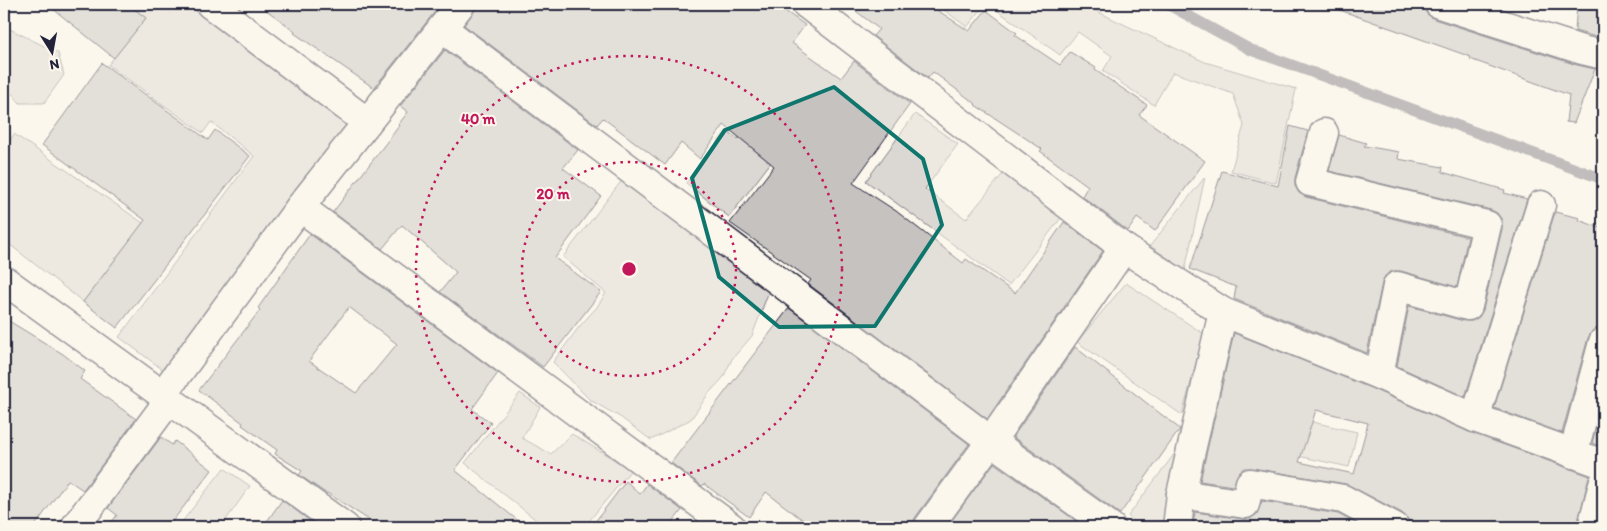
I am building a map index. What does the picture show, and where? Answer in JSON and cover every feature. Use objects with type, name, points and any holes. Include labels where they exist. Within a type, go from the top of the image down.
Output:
[{"type":"street","points":[[210,4],[367,122]]},
{"type":"street","points":[[75,527],[300,207],[461,4]]},
{"type":"street","points":[[806,4],[1124,248],[1223,312],[1379,375],[1475,418],[1603,464]]},
{"type":"street","points":[[1440,4],[1603,55]]},
{"type":"street","points":[[442,28],[992,441],[1111,527]]},
{"type":"street","points":[[1324,133],[1310,182],[1487,225],[1468,306],[1398,286],[1379,375]]},
{"type":"street","points":[[1475,418],[1541,205]]},
{"type":"street","points":[[300,207],[731,527]]},
{"type":"street","points":[[928,527],[992,441],[1124,248]]},
{"type":"street","points":[[4,280],[345,527]]},
{"type":"street","points":[[1177,527],[1182,494],[1223,312]]},
{"type":"street","points":[[1573,454],[1603,342]]},
{"type":"street","points":[[1182,494],[1245,504],[1250,483],[1343,499],[1395,527]]},
{"type":"street","points":[[1592,527],[1603,484]]},
{"type":"highlighted area","points":[[834,87],[923,159],[942,225],[875,326],[779,327],[719,277],[692,178],[725,130]]},
{"type":"shaded area","points":[[128,4],[186,4],[358,123],[170,375],[119,337],[254,156],[211,122],[203,133],[108,65],[146,18]]},
{"type":"shaded area","points":[[936,4],[986,4],[967,27]]},
{"type":"shaded area","points":[[988,4],[1082,4],[1205,62],[1296,89],[1276,183],[1231,171],[1244,125],[1233,94],[1173,72],[1154,105],[1103,71],[1112,56],[1078,32],[1060,55]]},
{"type":"shaded area","points":[[4,26],[58,53],[64,75],[44,103],[20,103],[4,84]]},
{"type":"shaded area","points":[[762,107],[795,131],[729,217],[686,183],[726,131],[738,139]]},
{"type":"shaded area","points":[[915,114],[958,144],[925,189],[966,219],[1006,170],[1065,213],[1009,285],[866,181]]},
{"type":"shaded area","points":[[14,134],[143,223],[83,302],[4,240],[4,151]]},
{"type":"shaded area","points":[[626,175],[769,291],[752,336],[732,359],[723,378],[709,393],[691,419],[651,440],[620,417],[590,400],[553,362],[606,293],[563,257]]},
{"type":"shaded area","points":[[1205,177],[1185,270],[1150,246]]},
{"type":"shaded area","points":[[1126,283],[1204,334],[1182,415],[1077,342]]},
{"type":"shaded area","points":[[520,393],[540,407],[522,438],[551,454],[572,434],[631,470],[584,527],[545,527],[465,463]]},
{"type":"shaded area","points":[[1254,409],[1357,432],[1349,467],[1247,445]]},
{"type":"shaded area","points":[[1184,441],[1169,527],[1140,527],[1128,516]]},
{"type":"shaded area","points":[[224,468],[250,486],[221,527],[178,527]]},
{"type":"building","points":[[47,4],[128,4],[146,18],[114,58]]},
{"type":"building","points":[[258,4],[441,4],[374,88],[294,33],[295,31]]},
{"type":"building","points":[[476,4],[775,4],[805,25],[792,43],[841,78],[854,61],[910,104],[853,183],[896,211],[963,263],[966,259],[1015,293],[1064,222],[1103,251],[987,419],[808,284],[811,280],[730,223],[774,166],[724,125],[700,159],[681,143],[665,165],[603,118],[597,125],[464,25],[473,13]]},
{"type":"building","points":[[847,4],[928,4],[969,31],[986,10],[1017,33],[1015,35],[1060,65],[1070,52],[1096,68],[1095,70],[1147,105],[1139,115],[1205,161],[1155,231],[1137,218],[1128,231],[1082,196],[1088,186],[1040,151],[1042,149],[975,105],[933,72],[928,78],[873,36],[879,29]]},
{"type":"building","points":[[1335,4],[1424,4],[1427,14],[1434,19],[1577,65],[1595,69],[1574,123],[1566,122],[1569,95],[1470,59],[1471,57],[1334,8]]},
{"type":"building","points":[[1577,4],[1603,4],[1603,39],[1575,31]]},
{"type":"building","points":[[445,50],[578,150],[563,168],[601,196],[555,258],[601,292],[543,367],[440,292],[456,272],[402,225],[382,249],[333,212],[399,126],[408,112],[400,106]]},
{"type":"building","points":[[102,63],[208,140],[215,130],[250,156],[117,328],[83,302],[145,220],[42,145]]},
{"type":"building","points":[[1290,126],[1308,131],[1295,178],[1295,186],[1299,193],[1306,197],[1468,237],[1457,287],[1401,271],[1392,271],[1385,276],[1367,353],[1234,299],[1236,287],[1190,269],[1222,171],[1278,186]]},
{"type":"building","points":[[1339,135],[1366,143],[1364,146],[1399,152],[1398,159],[1443,167],[1442,172],[1505,190],[1504,193],[1527,199],[1465,397],[1397,366],[1409,306],[1464,321],[1472,321],[1479,317],[1483,310],[1502,229],[1502,220],[1497,213],[1491,210],[1329,171]]},
{"type":"building","points":[[1555,212],[1580,218],[1579,220],[1603,229],[1603,327],[1598,327],[1592,331],[1588,338],[1562,433],[1494,408]]},
{"type":"building","points":[[310,234],[498,373],[472,409],[491,423],[455,470],[526,527],[380,527],[299,475],[302,471],[275,454],[277,450],[242,425],[243,423],[199,390],[260,310],[258,308]],"holes":[[[349,307],[397,344],[356,393],[309,361]]]},
{"type":"building","points":[[789,308],[969,444],[915,518],[913,527],[812,527],[766,492],[749,517],[704,484],[702,486],[671,463]]},
{"type":"building","points":[[4,318],[63,354],[85,371],[80,379],[136,419],[83,490],[68,480],[34,527],[4,527]]},
{"type":"building","points":[[1234,333],[1373,389],[1469,432],[1590,476],[1577,527],[1411,527],[1408,519],[1402,513],[1346,484],[1252,468],[1244,468],[1239,472],[1233,486],[1200,481]],"holes":[[[1316,410],[1368,423],[1354,474],[1299,462]]]},
{"type":"building","points":[[1075,347],[1180,429],[1120,514],[1013,437]]},
{"type":"building","points":[[1603,401],[1603,447],[1592,443]]},
{"type":"building","points":[[161,437],[172,445],[175,441],[212,470],[168,527],[108,527],[117,515],[108,508]]},
{"type":"building","points":[[994,463],[1085,527],[947,527]]},
{"type":"building","points":[[626,481],[640,494],[647,484],[682,510],[669,527],[591,527]]},
{"type":"building","points":[[282,500],[310,521],[306,527],[263,527]]},
{"type":"building","points":[[1262,501],[1338,514],[1363,527],[1193,527],[1195,512],[1250,519],[1257,514]]},
{"type":"waterway","points":[[1167,4],[1251,50],[1603,179]]}]
